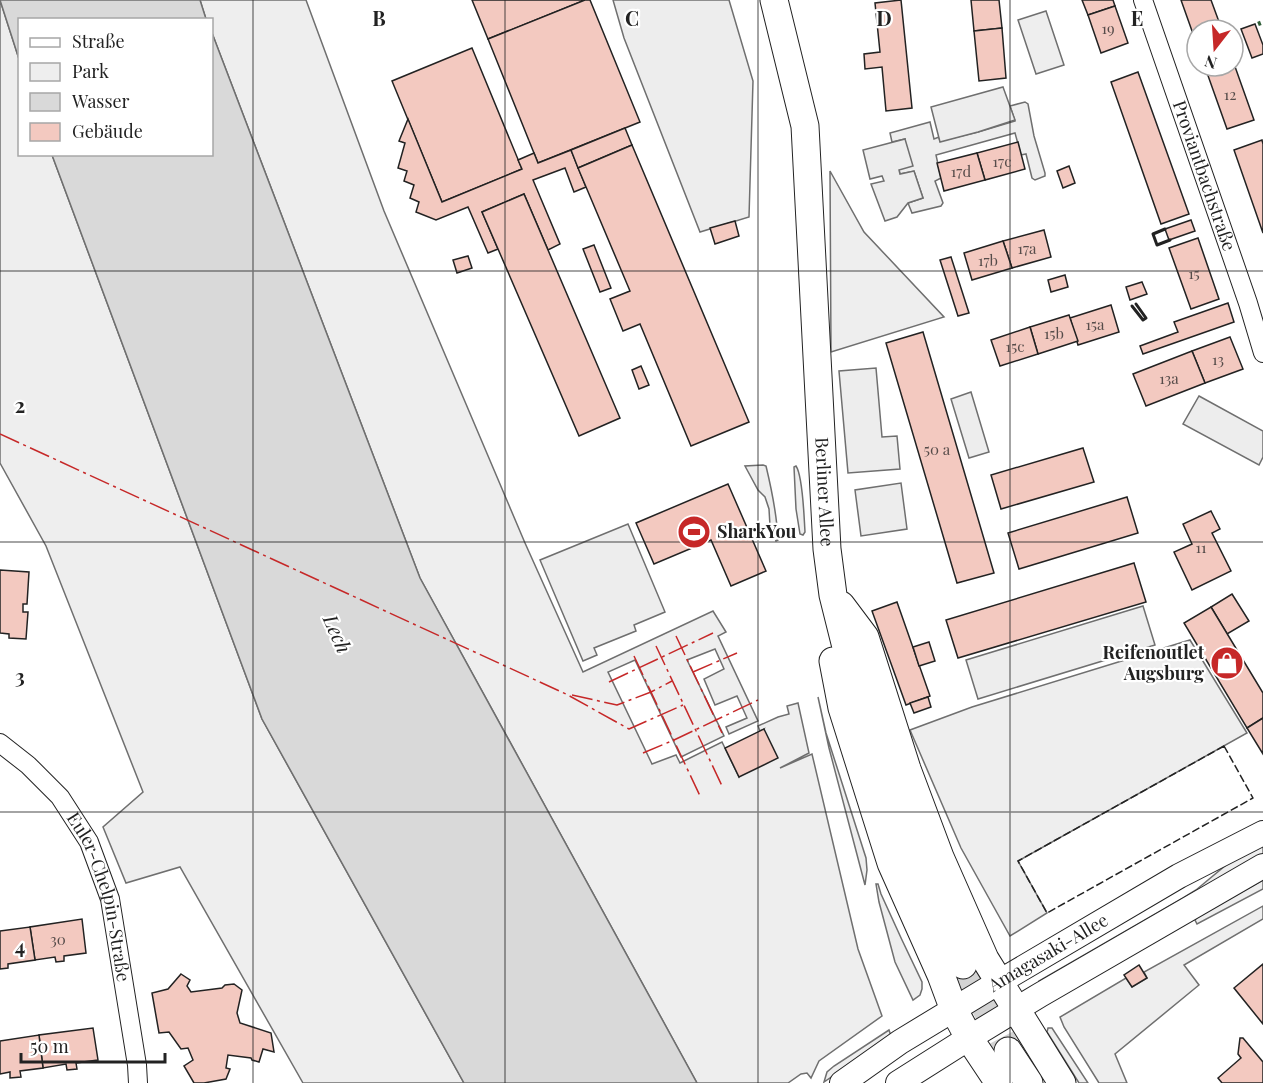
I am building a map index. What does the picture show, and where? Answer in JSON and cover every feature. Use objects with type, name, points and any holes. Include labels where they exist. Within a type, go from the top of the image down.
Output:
[{"type":"main road","name":"Berliner Allee","points":[[774,0],[805,126],[827,549],[834,595],[854,679],[910,842],[963,965]]},
{"type":"main road","points":[[834,595],[865,637],[907,769],[940,857],[985,959],[1062,1083]]},
{"type":"main road","points":[[834,595],[829,637],[842,708],[891,863],[954,1010],[969,1038],[999,1083]]},
{"type":"main road","name":"Amagasaki-Allee","points":[[842,1083],[900,1042],[999,982],[1179,876],[1263,833]]},
{"type":"main road","name":"Amagasaki-Allee","points":[[898,1083],[969,1038],[1263,866]]},
{"type":"main road","points":[[1008,1051],[1029,1083]]},
{"type":"street","name":"Proviantbachstraße","points":[[1143,0],[1245,292],[1263,353]]},
{"type":"street","name":"Euler-Chelpin-Straße","points":[[0,743],[28,765],[60,797],[89,842],[110,899],[138,1083]]},
{"type":"green space","points":[[0,0],[18,56],[18,156],[52,156],[262,719],[464,1083],[303,1083],[180,867],[126,883],[103,827],[143,792],[46,546],[0,463]]},
{"type":"green space","points":[[200,0],[306,0],[384,211],[525,543],[583,672],[713,611],[726,632],[718,636],[758,721],[729,734],[726,727],[747,718],[737,696],[715,705],[704,679],[724,669],[715,649],[687,660],[724,736],[681,757],[635,660],[608,672],[652,764],[676,755],[680,763],[722,742],[739,777],[764,729],[760,731],[758,726],[789,714],[787,706],[798,703],[809,753],[780,768],[812,754],[858,949],[882,1016],[819,1061],[811,1078],[807,1073],[801,1074],[788,1083],[697,1083],[420,578],[213,36],[213,18],[206,18]]},
{"type":"green space","points":[[1046,11],[1064,65],[1036,74],[1018,20]]},
{"type":"green space","points":[[1025,102],[1028,104],[1045,176],[1035,180],[1032,178],[1026,154],[1021,155],[1015,133],[936,155],[941,178],[935,181],[943,203],[941,206],[912,213],[908,203],[923,198],[914,171],[900,174],[905,139],[892,142],[890,133],[930,122],[934,139],[939,137],[940,141],[1015,121],[1010,106]]},
{"type":"green space","points":[[830,171],[864,232],[944,317],[831,352]]},
{"type":"green space","points":[[745,466],[766,466],[774,503],[778,540],[776,541],[770,526],[769,509],[765,497],[758,490]]},
{"type":"green space","points":[[796,466],[803,497],[805,532],[803,535],[800,534],[796,509],[794,467]]},
{"type":"green space","points":[[1190,640],[1247,733],[1018,861],[1047,913],[1010,936],[961,848],[910,730],[972,707]]},
{"type":"green space","points":[[818,697],[826,733],[866,858],[865,885],[829,748]]},
{"type":"green space","points":[[1263,844],[1263,857],[1041,985],[1039,981],[1183,898],[1231,861]]},
{"type":"green space","points":[[1263,880],[1263,889],[1197,924],[1195,920],[1197,917]]},
{"type":"green space","points":[[876,884],[878,884],[922,982],[920,995],[913,1000],[895,962]]},
{"type":"green space","points":[[1263,906],[1263,919],[1184,965],[1199,985],[1115,1054],[1127,1083],[1099,1083],[1060,1017],[1126,978],[1132,987],[1147,978],[1144,972]]},
{"type":"green space","points":[[1048,1028],[1052,1028],[1088,1083],[1079,1083],[1047,1032]]},
{"type":"green space","points":[[889,1030],[891,1036],[824,1082],[827,1072],[834,1066]]},
{"type":"shaded area","points":[[613,0],[729,0],[753,81],[749,217],[700,232],[624,38]]},
{"type":"shaded area","points":[[1003,87],[1015,120],[940,142],[931,107]]},
{"type":"shaded area","points":[[905,139],[913,166],[899,170],[900,174],[914,171],[923,198],[908,203],[897,217],[885,221],[871,184],[884,181],[882,176],[870,179],[863,150]]},
{"type":"shaded area","points":[[876,368],[882,437],[897,436],[900,469],[848,473],[839,371]]},
{"type":"shaded area","points":[[971,392],[989,452],[969,458],[951,399]]},
{"type":"shaded area","points":[[1199,396],[1263,431],[1263,457],[1259,465],[1183,424]]},
{"type":"shaded area","points":[[901,483],[907,529],[861,536],[855,490]]},
{"type":"shaded area","points":[[628,524],[665,612],[634,625],[636,631],[594,648],[597,655],[583,661],[540,560]]},
{"type":"shaded area","points":[[1143,606],[1155,645],[978,699],[966,660]]},
{"type":"water","points":[[0,0],[200,0],[206,18],[18,18],[18,56]]},
{"type":"water","name":"Lech","points":[[213,36],[420,578],[697,1083],[464,1083],[262,719],[52,156],[213,156]]},
{"type":"building","points":[[472,0],[585,0],[488,39]]},
{"type":"building","points":[[590,0],[640,122],[538,163],[488,39]]},
{"type":"building","points":[[901,0],[912,108],[886,111],[882,67],[865,69],[864,54],[880,52],[875,3]]},
{"type":"building","points":[[971,0],[999,0],[1002,28],[974,31]]},
{"type":"building","points":[[1082,0],[1113,0],[1115,6],[1088,15]]},
{"type":"building","points":[[1181,0],[1211,0],[1218,18],[1187,18]]},
{"type":"building","points":[[1115,6],[1128,43],[1101,53],[1088,15]]},
{"type":"building","points":[[1255,24],[1263,45],[1263,54],[1252,58],[1245,40],[1245,28]]},
{"type":"building","points":[[1002,28],[1006,78],[979,81],[974,31]]},
{"type":"building","points":[[472,48],[522,169],[442,202],[392,81]]},
{"type":"building","points":[[1138,72],[1189,214],[1161,224],[1111,82]]},
{"type":"building","points":[[1209,78],[1239,78],[1254,120],[1227,129]]},
{"type":"building","points":[[408,119],[442,202],[522,169],[518,160],[534,153],[538,163],[571,150],[586,187],[574,192],[565,168],[533,180],[560,244],[548,250],[524,194],[482,212],[498,249],[488,253],[468,207],[436,220],[416,212],[419,202],[410,198],[414,185],[404,181],[407,171],[398,168],[405,143],[399,141]]},
{"type":"building","points":[[625,128],[632,145],[578,168],[571,150]]},
{"type":"building","points":[[1262,140],[1263,144],[1263,233],[1234,150]]},
{"type":"building","points":[[1018,142],[1025,169],[985,180],[977,153]]},
{"type":"building","points":[[632,145],[749,422],[691,446],[640,324],[623,331],[610,299],[630,291],[578,168]]},
{"type":"building","points":[[977,153],[985,180],[944,191],[937,163]]},
{"type":"building","points":[[1069,166],[1075,183],[1063,188],[1057,171]]},
{"type":"building","points":[[524,194],[620,418],[579,436],[482,212]]},
{"type":"building","points":[[1191,220],[1195,231],[1169,240],[1165,229]]},
{"type":"building","points":[[735,221],[739,236],[715,244],[710,228]]},
{"type":"building","points":[[1044,230],[1051,257],[1012,268],[1003,241]]},
{"type":"building","points":[[1198,238],[1219,299],[1191,309],[1169,248]]},
{"type":"building","points":[[1003,241],[1012,268],[972,280],[964,253]]},
{"type":"building","points":[[594,245],[611,288],[600,292],[583,249]]},
{"type":"building","points":[[468,256],[472,268],[457,273],[453,260]]},
{"type":"building","points":[[951,257],[969,313],[958,316],[940,260]]},
{"type":"building","points":[[1065,275],[1068,287],[1051,292],[1048,280]]},
{"type":"building","points":[[1142,282],[1147,294],[1130,300],[1126,287]]},
{"type":"building","points":[[1228,303],[1234,322],[1143,354],[1140,346],[1178,332],[1174,322]]},
{"type":"building","points":[[1111,305],[1119,332],[1078,345],[1070,318]]},
{"type":"building","points":[[1069,315],[1078,341],[1038,354],[1030,327]]},
{"type":"building","points":[[1030,327],[1038,354],[1000,366],[991,340]]},
{"type":"building","points":[[923,332],[994,573],[957,583],[886,343]]},
{"type":"building","points":[[1230,337],[1243,369],[1205,383],[1192,351]]},
{"type":"building","points":[[1192,351],[1205,383],[1146,406],[1133,374]]},
{"type":"building","points":[[641,366],[649,385],[639,389],[632,370]]},
{"type":"building","points":[[1083,448],[1094,482],[1001,509],[991,475]]},
{"type":"building","name":"SharkYou","points":[[728,484],[766,571],[731,586],[711,540],[654,564],[636,523]]},
{"type":"building","points":[[1127,497],[1138,533],[1019,569],[1008,533]]},
{"type":"building","points":[[1211,511],[1220,529],[1212,533],[1231,571],[1192,590],[1174,552],[1192,544],[1183,524]]},
{"type":"building","points":[[1134,563],[1146,602],[958,658],[946,620]]},
{"type":"building","points":[[0,570],[29,572],[27,604],[23,604],[23,612],[28,612],[26,639],[9,638],[9,634],[0,633]]},
{"type":"building","points":[[1232,594],[1249,621],[1227,634],[1211,607]]},
{"type":"building","points":[[897,602],[930,696],[906,705],[872,611]]},
{"type":"building","name":"Reifenoutlet Augsburg","points":[[1211,607],[1263,693],[1263,718],[1247,728],[1184,623]]},
{"type":"building","points":[[929,642],[935,661],[919,666],[913,647]]},
{"type":"building","points":[[928,697],[931,707],[914,713],[910,703]]},
{"type":"building","points":[[1263,718],[1263,754],[1247,728]]},
{"type":"building","points":[[764,729],[778,758],[739,777],[725,748]]},
{"type":"building","points":[[82,919],[86,953],[64,956],[64,961],[56,962],[55,957],[35,960],[30,927]]},
{"type":"building","points":[[30,927],[35,960],[8,964],[8,968],[0,969],[0,931]]},
{"type":"building","points":[[1263,964],[1263,1024],[1234,988]]},
{"type":"building","points":[[1139,965],[1147,978],[1132,987],[1124,975]]},
{"type":"building","points":[[181,974],[190,980],[187,986],[191,992],[234,984],[242,990],[237,1013],[240,1023],[271,1033],[274,1052],[263,1049],[259,1062],[251,1058],[228,1055],[226,1068],[230,1069],[226,1079],[194,1083],[184,1066],[193,1060],[188,1048],[181,1049],[169,1032],[159,1033],[152,993],[168,989]]},
{"type":"building","points":[[93,1028],[98,1060],[76,1063],[77,1069],[67,1070],[66,1064],[43,1068],[39,1035]]},
{"type":"building","points":[[39,1035],[43,1068],[20,1071],[21,1077],[10,1078],[10,1072],[0,1074],[0,1041]]},
{"type":"building","points":[[1240,1038],[1243,1038],[1263,1062],[1263,1083],[1222,1083],[1218,1078],[1241,1058],[1238,1054]]},
{"type":"tunnel","points":[[963,965],[1008,1051]]},
{"type":"hedge","points":[[1258,24],[1263,22]]},
{"type":"fence","points":[[1224,746],[1253,798],[1047,913],[1018,861],[1224,746]]},
{"type":"wall","points":[[1165,229],[1153,234],[1157,245],[1170,240]]},
{"type":"wall","points":[[1132,306],[1143,320],[1146,318],[1136,304]]},
{"type":"power","points":[[0,434],[566,694],[629,729],[683,705]]},
{"type":"power","points":[[609,682],[713,633]]},
{"type":"power","points":[[676,636],[722,733]]},
{"type":"power","points":[[656,646],[723,788]]},
{"type":"power","points":[[693,672],[737,653]]},
{"type":"power","points":[[634,656],[701,798]]},
{"type":"power","points":[[572,695],[617,705],[672,681]]},
{"type":"power","points":[[643,753],[758,700]]},
{"type":"place","name":"SharkYou","points":[[694,532]]},
{"type":"place","name":"Reifenoutlet Augsburg","points":[[1227,663]]}]
